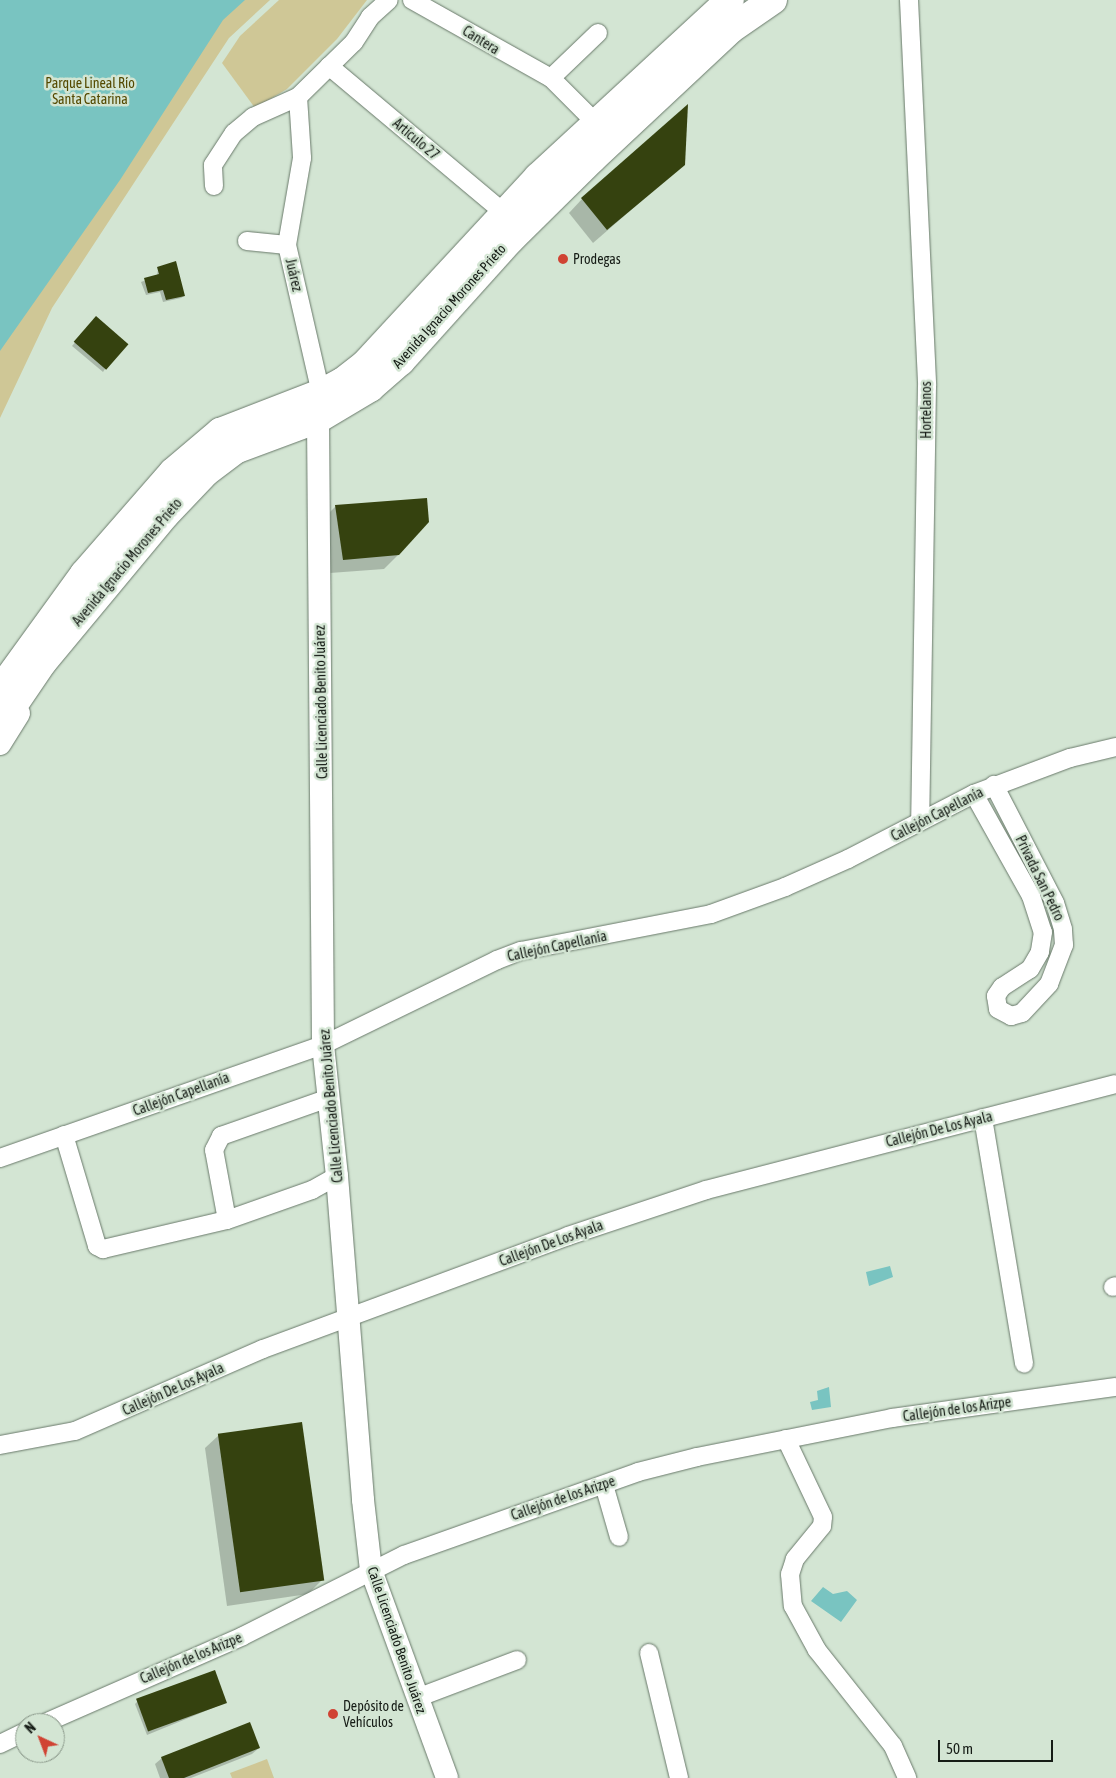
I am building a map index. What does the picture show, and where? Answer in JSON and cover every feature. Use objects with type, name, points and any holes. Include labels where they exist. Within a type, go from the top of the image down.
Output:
[{"type":"main road","name":"Avenida Ignacio Morones Prieto","points":[[320,406],[342,382],[366,363],[503,212],[595,122],[730,0]]},
{"type":"main road","name":"Avenida Ignacio Morones Prieto","points":[[0,690],[206,472],[238,449],[320,406],[362,393],[401,361],[511,239],[592,159],[731,28],[773,0]]},
{"type":"main road","name":"Avenida Ignacio Morones Prieto","points":[[0,725],[34,656]]},
{"type":"street","points":[[214,186],[213,165],[234,133],[253,117],[298,97],[330,66],[389,0]]},
{"type":"street","name":"Cantera","points":[[412,0],[551,78],[595,122]]},
{"type":"street","name":"Hortelanos","points":[[909,0],[927,386],[920,820]]},
{"type":"street","points":[[551,78],[598,33]]},
{"type":"street","name":"Artículo 27","points":[[330,66],[503,212]]},
{"type":"street","name":"Juárez","points":[[298,97],[302,158],[287,245],[320,406]]},
{"type":"street","points":[[247,241],[287,245]]},
{"type":"street","name":"Calle Licenciado Benito Juárez","points":[[320,406],[323,1045],[337,1176],[371,1570],[448,1778]]},
{"type":"street","points":[[0,744],[22,708],[34,656]]},
{"type":"street","name":"Avenida Ignacio Morones Prieto","points":[[0,672],[34,656]]},
{"type":"street","name":"Callejón Capellanía","points":[[0,1158],[323,1045],[497,960],[521,951],[711,914],[814,875],[920,820],[994,785],[1070,758],[1116,747]]},
{"type":"street","name":"Privada San Pedro","points":[[974,794],[1012,841],[1061,917],[1064,945],[1049,984],[1022,1013],[1011,1016],[998,1009],[996,996],[1002,987],[1030,968],[1040,952],[1044,932],[1012,841],[994,785]]},
{"type":"street","name":"Callejón De Los Ayala","points":[[0,1445],[75,1431],[263,1350],[349,1317],[568,1236],[706,1190],[1116,1084]]},
{"type":"street","points":[[227,1220],[214,1150],[221,1136],[329,1098]]},
{"type":"street","points":[[983,1118],[1024,1364]]},
{"type":"street","points":[[64,1135],[97,1246],[103,1249],[227,1220],[312,1190],[337,1176]]},
{"type":"street","name":"Callejón de los Arizpe","points":[[65,1714],[243,1636],[371,1570],[516,1513],[604,1485],[697,1457],[892,1418],[1116,1387]]},
{"type":"street","points":[[786,1439],[823,1517],[822,1526],[795,1559],[790,1574],[793,1606],[817,1650],[893,1746],[906,1778]]},
{"type":"street","points":[[604,1485],[619,1537]]},
{"type":"street","points":[[649,1654],[677,1778]]},
{"type":"street","points":[[417,1698],[517,1660]]},
{"type":"street","points":[[0,1744],[15,1737]]},
{"type":"green space","name":"Parque Lineal Río Santa Catarina","points":[[0,0],[270,0],[229,38],[52,308],[0,418]]},
{"type":"green space","points":[[279,0],[367,0],[337,39],[287,89],[255,108],[222,63],[240,36]]},
{"type":"green space","points":[[267,1759],[274,1778],[232,1778],[230,1773]]},
{"type":"water","name":"Parque Lineal Río Santa Catarina","points":[[0,0],[245,0],[223,20],[120,180],[0,351]]},
{"type":"water","points":[[890,1266],[893,1277],[869,1286],[866,1272]]},
{"type":"water","points":[[829,1387],[831,1407],[812,1410],[810,1402],[818,1400],[817,1391]]},
{"type":"water","points":[[823,1587],[833,1594],[847,1591],[857,1600],[841,1622],[811,1601]]},
{"type":"building","points":[[688,104],[685,165],[607,230],[581,198]]},
{"type":"building","points":[[176,261],[185,296],[166,300],[163,290],[148,293],[144,278],[159,274],[157,267]]},
{"type":"building","points":[[96,316],[128,344],[106,370],[74,342]]},
{"type":"building","points":[[427,498],[429,522],[399,555],[343,560],[335,505]]},
{"type":"building","points":[[302,1422],[324,1580],[240,1592],[218,1434]]},
{"type":"building","points":[[215,1670],[227,1703],[148,1732],[136,1699]]},
{"type":"building","points":[[250,1722],[260,1748],[184,1778],[169,1778],[161,1757]]},
{"type":"place","name":"Prodegas","points":[[563,259]]},
{"type":"place","name":"Depósito de Vehículos","points":[[333,1714]]}]
